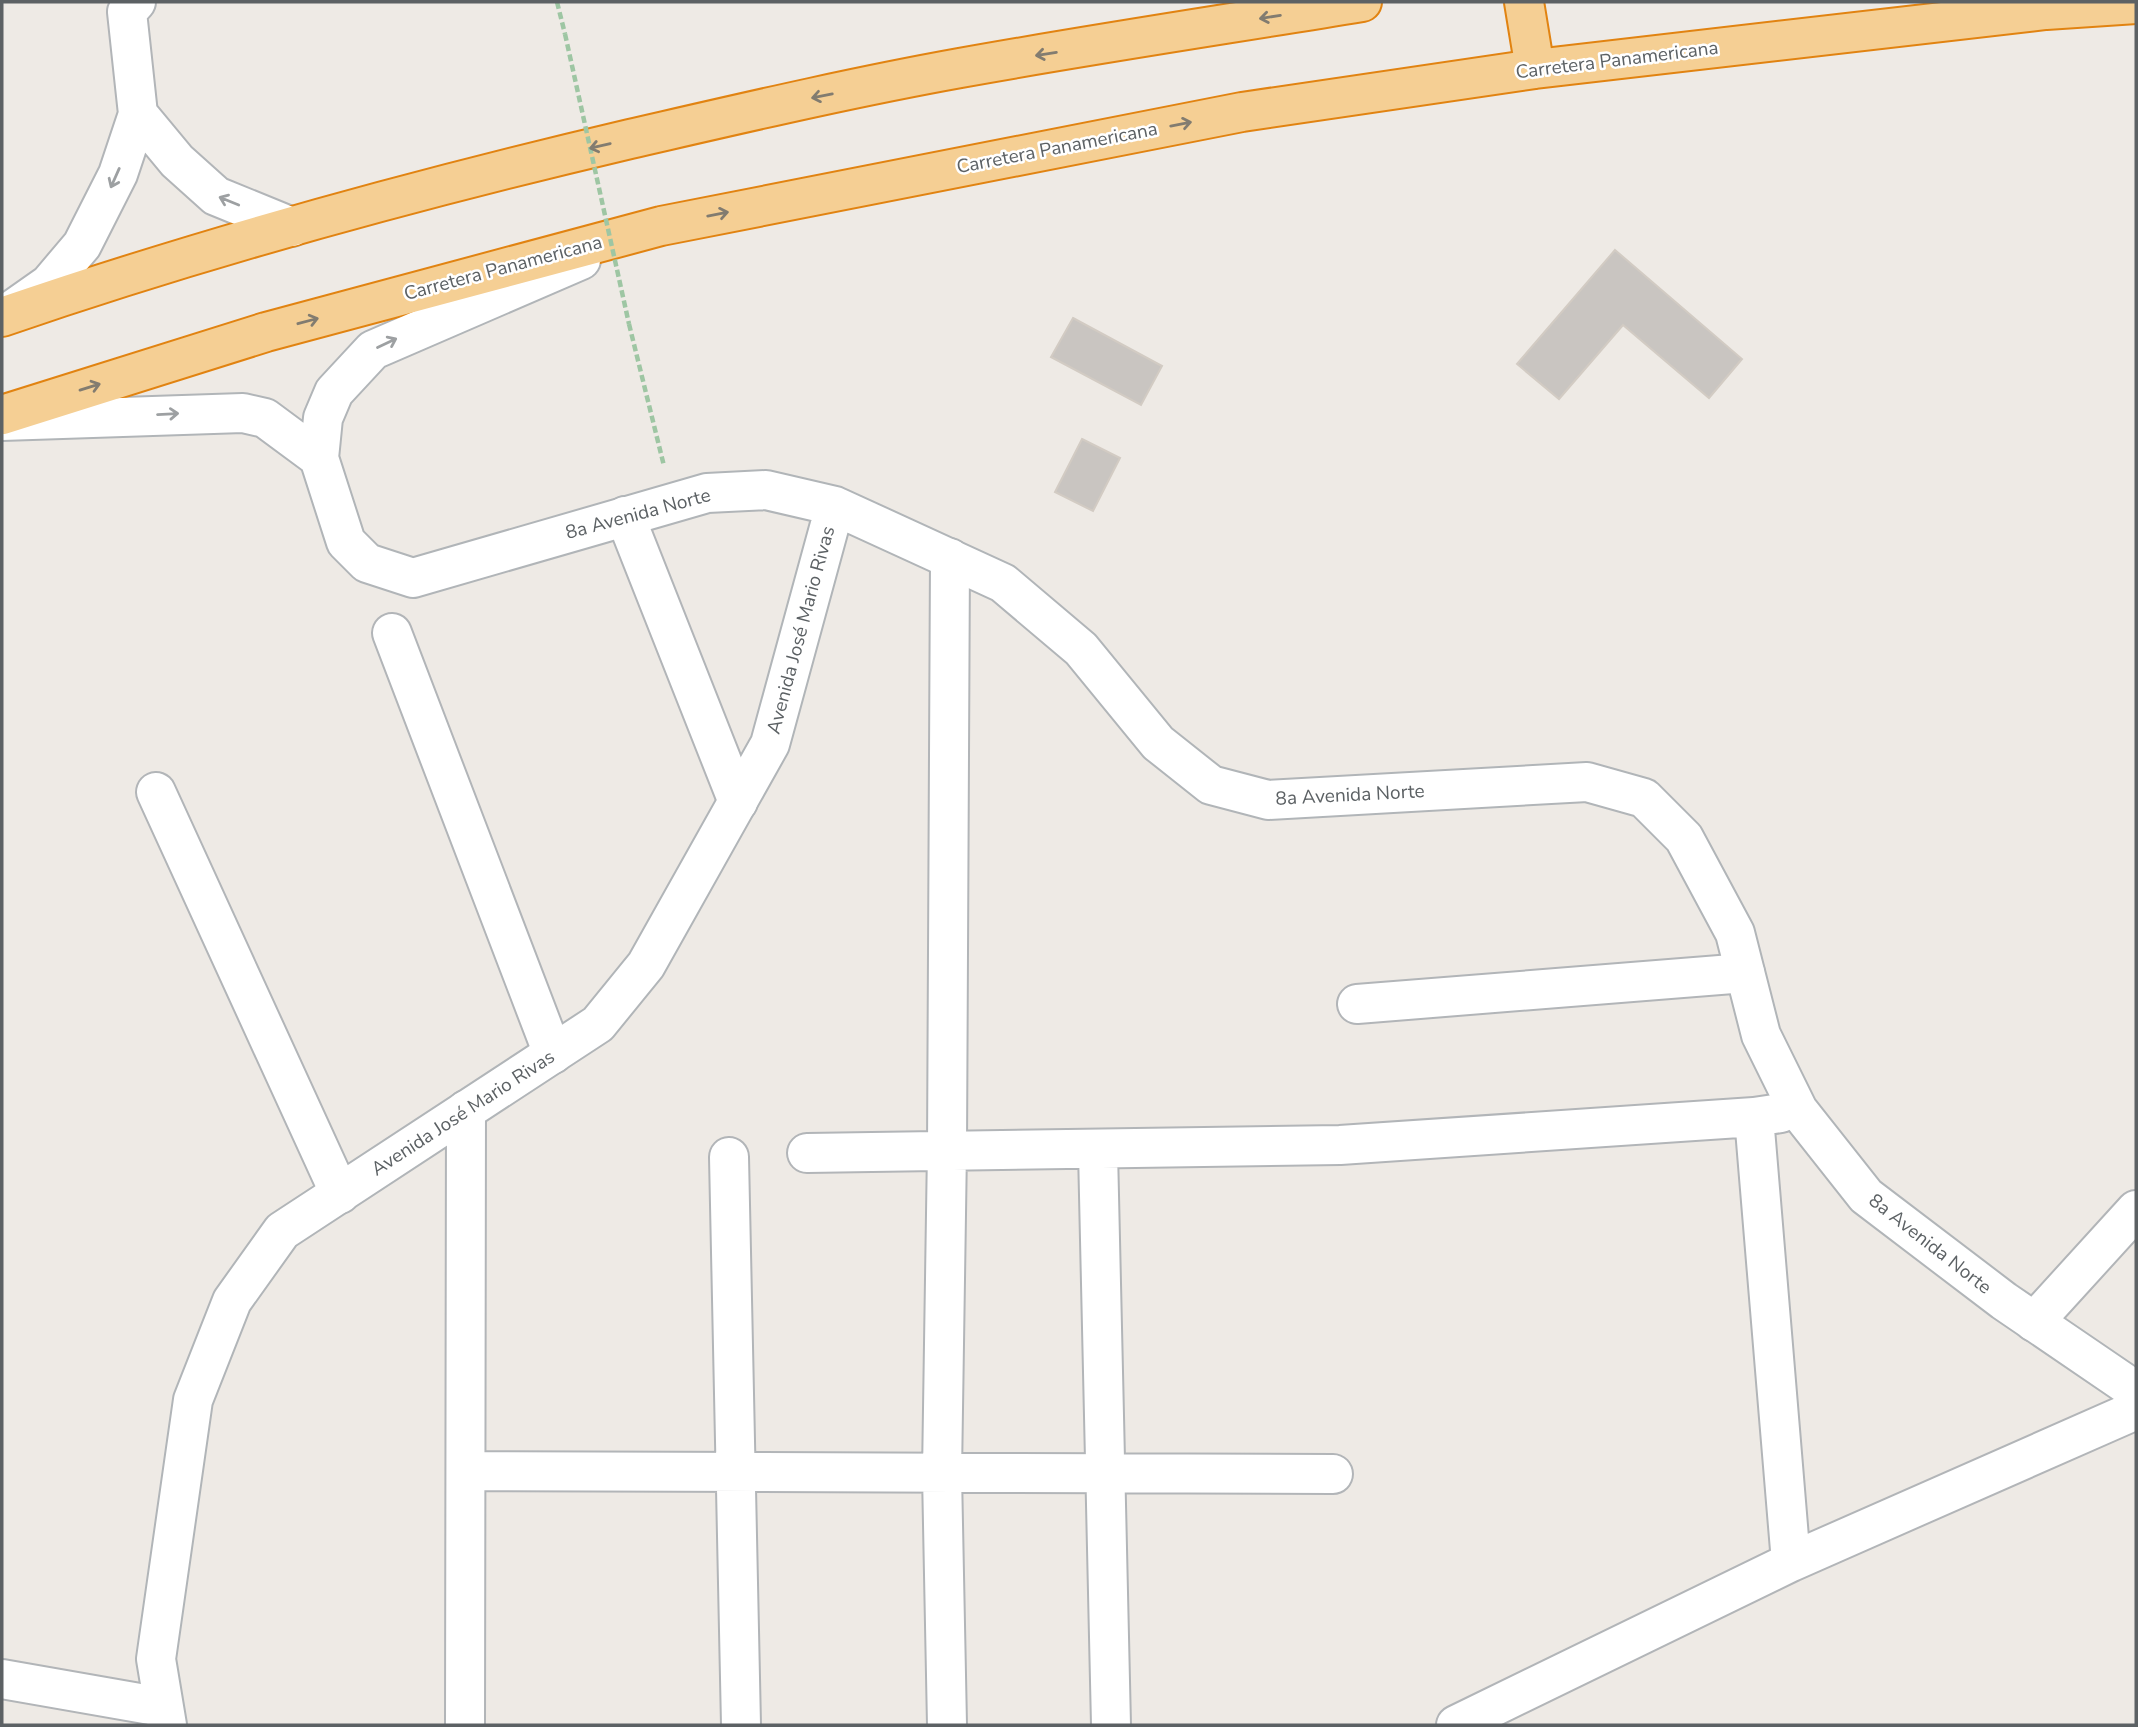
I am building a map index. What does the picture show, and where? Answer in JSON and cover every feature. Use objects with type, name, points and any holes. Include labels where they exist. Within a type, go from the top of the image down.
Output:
[{"type":"highway","points":[[2,317],[110,280],[292,227],[506,169],[771,106],[958,69],[1362,2]]},
{"type":"highway","points":[[1524,2],[1535,69]]},
{"type":"highway","name":"Carretera Panamericana","points":[[2,415],[266,332],[661,226],[1242,112],[1535,69],[2046,10],[2136,4]]},
{"type":"street","points":[[2,317],[49,284],[82,245],[118,174],[138,114],[127,12],[135,2]]},
{"type":"street","points":[[138,114],[177,161],[216,196],[292,227]]},
{"type":"street","name":"8a Avenida Norte","points":[[661,226],[373,350],[334,392],[323,418],[319,458],[346,542],[367,563],[412,578],[707,493],[766,490],[835,506],[1003,583],[1081,649],[1158,743],[1211,785],[1268,800],[1587,782],[1644,798],[1684,838],[1735,933],[1761,1035],[1798,1110],[1866,1196],[2034,1322],[2136,1391]]},
{"type":"street","points":[[2,421],[243,413],[265,418],[319,458]]},
{"type":"street","name":"Avenida José Mario Rivas","points":[[164,1716],[156,1659],[193,1400],[232,1301],[282,1231],[598,1024],[646,965],[770,744],[835,506]]},
{"type":"street","points":[[625,516],[738,802]]},
{"type":"street","points":[[947,1725],[942,1475],[947,1149],[950,558]]},
{"type":"street","points":[[392,634],[553,1054]]},
{"type":"street","points":[[156,792],[340,1194]]},
{"type":"street","points":[[1357,1004],[1745,973]]},
{"type":"street","points":[[466,1110],[466,1725]]},
{"type":"street","points":[[807,1153],[947,1149],[1098,1151],[1340,1145],[1754,1117],[1798,1110]]},
{"type":"street","points":[[1754,1117],[1791,1563]]},
{"type":"street","points":[[1098,1151],[1111,1725]]},
{"type":"street","points":[[729,1157],[741,1725]]},
{"type":"street","points":[[2034,1322],[2136,1210]]},
{"type":"street","points":[[1456,1725],[1791,1563],[2136,1410]]},
{"type":"street","points":[[466,1471],[942,1475],[1104,1471],[1333,1474]]},
{"type":"street","points":[[2,1679],[164,1716]]},
{"type":"path","points":[[557,2],[629,324],[674,502]]},
{"type":"building","points":[[1615,250],[1742,359],[1709,398],[1623,325],[1559,399],[1517,364]]},
{"type":"building","points":[[1073,318],[1162,366],[1141,405],[1051,357]]},
{"type":"building","points":[[1082,439],[1120,458],[1093,511],[1055,492]]}]
